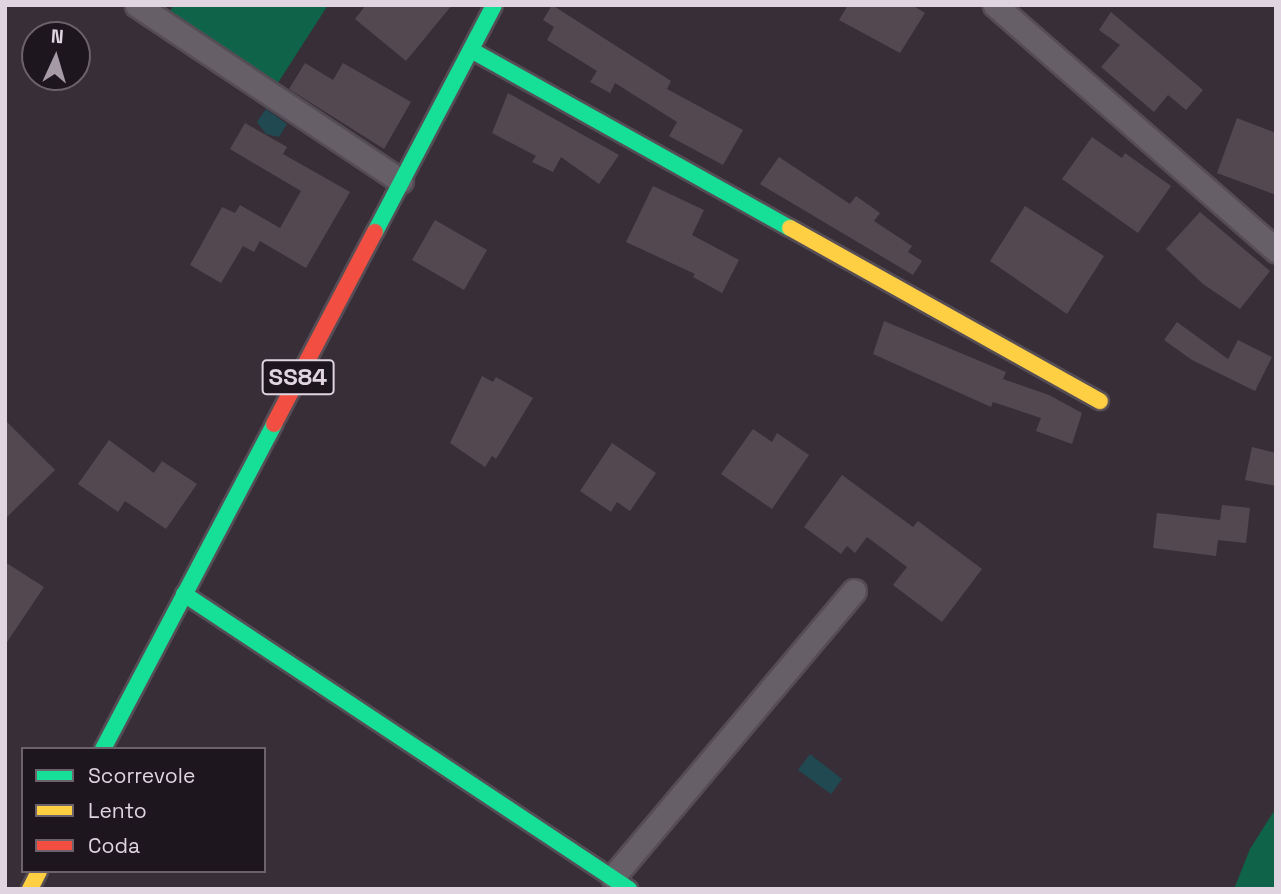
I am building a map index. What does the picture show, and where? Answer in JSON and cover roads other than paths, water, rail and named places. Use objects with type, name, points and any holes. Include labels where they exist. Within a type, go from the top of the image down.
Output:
[{"type":"street","points":[[137,5],[401,181]]},
{"type":"street","name":"SS84","points":[[104,747],[494,5]]},
{"type":"street","points":[[995,5],[1276,250]]},
{"type":"street","points":[[471,50],[1100,401]]},
{"type":"street","points":[[184,594],[621,883],[854,591]]},
{"type":"street","points":[[30,889],[38,873]]},
{"type":"water","points":[[266,109],[287,124],[279,137],[266,134],[257,122]]},
{"type":"water","points":[[810,754],[842,779],[831,794],[798,770]]}]
